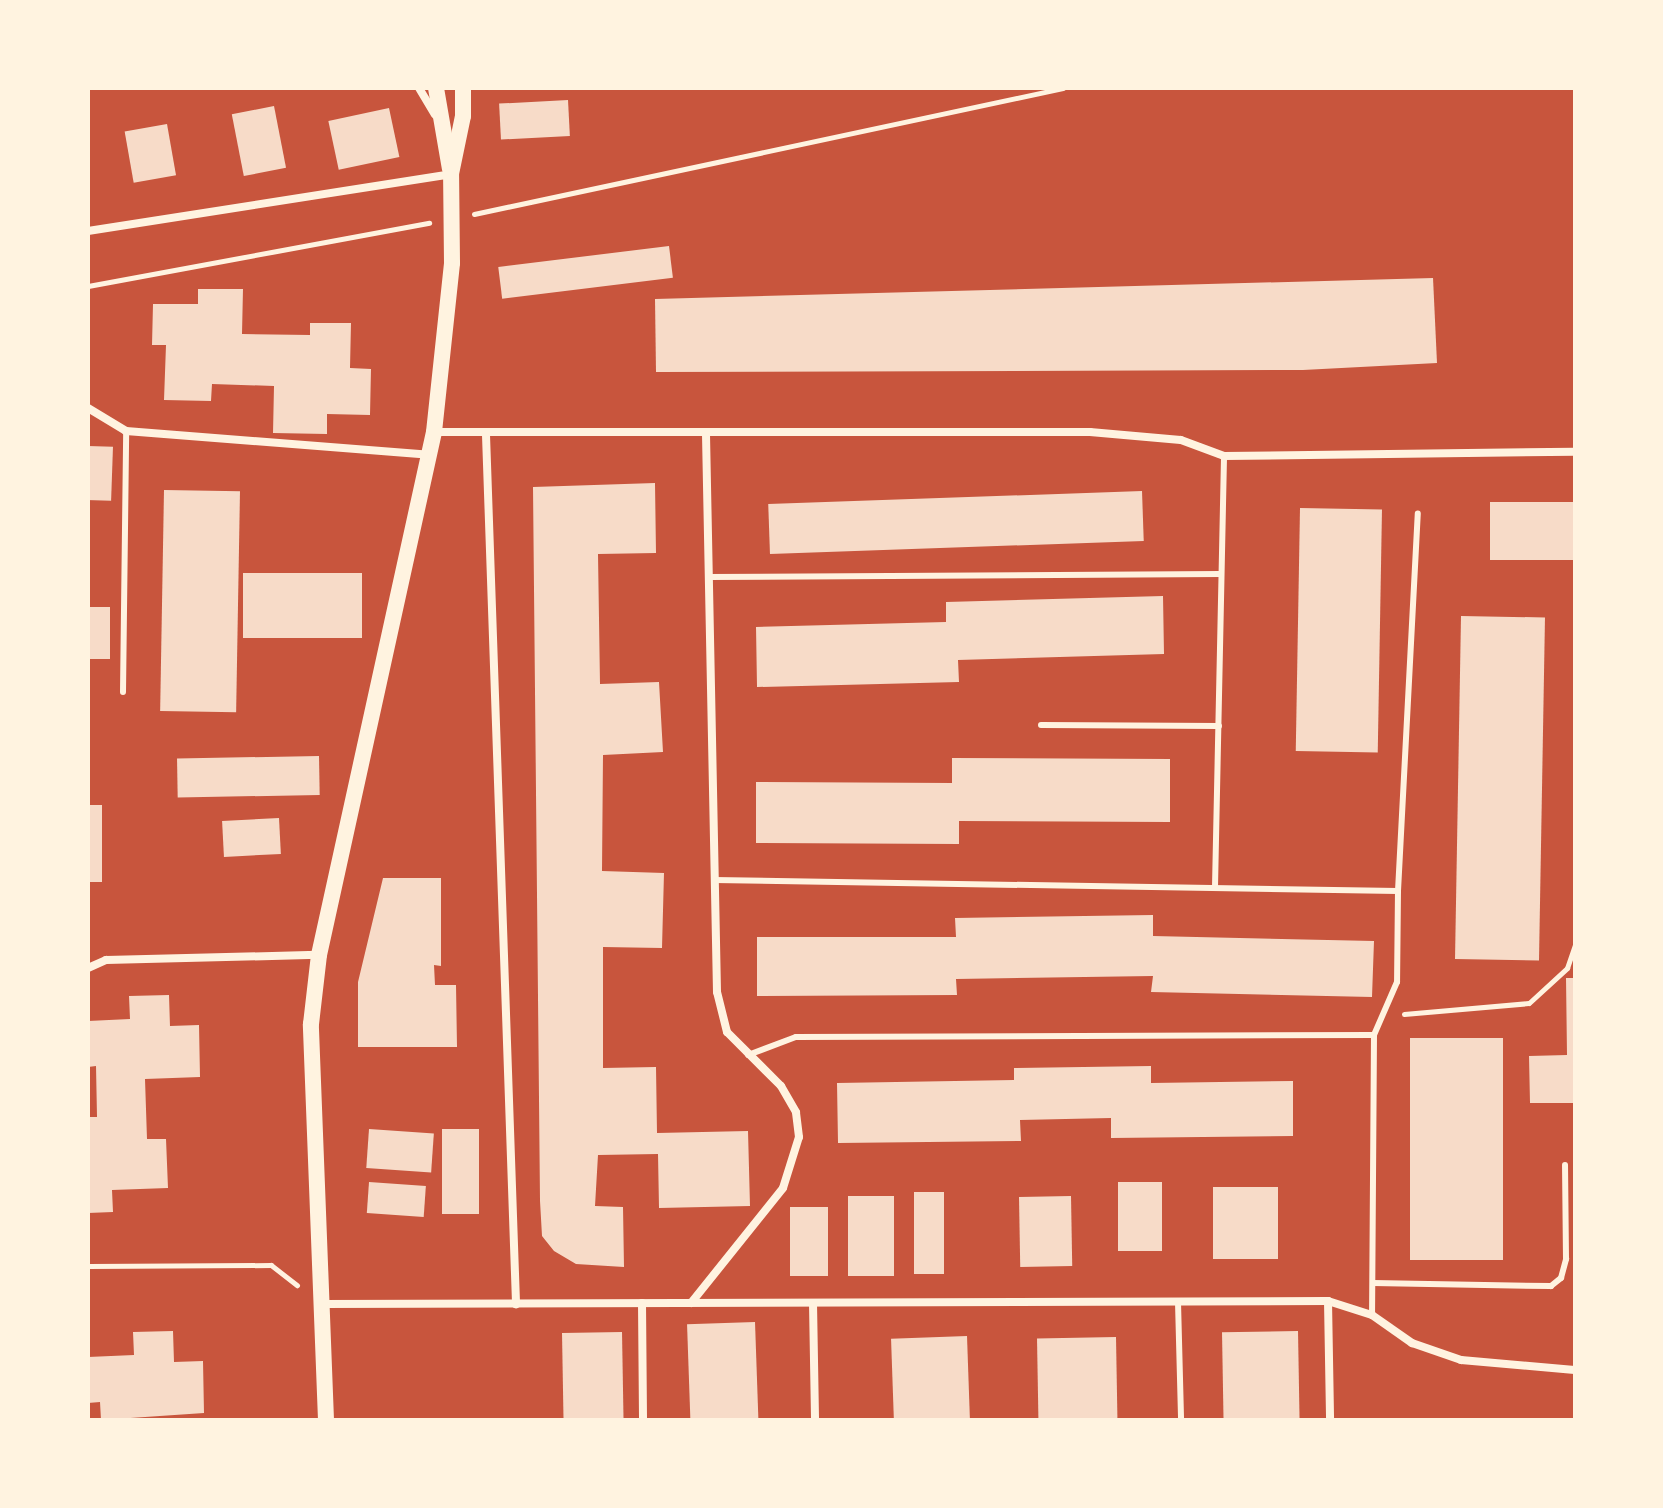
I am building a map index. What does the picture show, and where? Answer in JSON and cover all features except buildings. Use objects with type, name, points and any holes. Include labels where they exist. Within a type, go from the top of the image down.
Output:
[{"type":"main road","points":[[436,88],[437,118],[451,174]]},
{"type":"main road","points":[[326,1420],[310,1045],[319,955],[434,432],[447,323],[451,174],[463,116],[463,88]]},
{"type":"street","points":[[419,88],[437,118]]},
{"type":"street","points":[[88,231],[451,174]]},
{"type":"street","points":[[88,408],[126,431],[429,455]]},
{"type":"street","points":[[434,432],[486,435],[1090,432],[1181,440],[1224,456],[1575,452]]},
{"type":"street","points":[[486,435],[516,1304]]},
{"type":"street","points":[[691,1303],[783,1188],[796,1160],[796,1112],[781,1086],[727,1032],[717,992],[706,435]]},
{"type":"street","points":[[88,968],[106,960],[319,955]]},
{"type":"street","points":[[322,1304],[1328,1301],[1372,1315],[1412,1343],[1461,1360],[1575,1370]]},
{"type":"street","points":[[1328,1301],[1330,1420]]},
{"type":"street","points":[[642,1303],[643,1420]]},
{"type":"street","points":[[813,1303],[815,1420]]},
{"type":"lane","points":[[123,692],[126,431]]},
{"type":"lane","points":[[1215,887],[1224,456]]},
{"type":"lane","points":[[1372,1315],[1374,1035],[1397,982],[1398,891],[1418,514]]},
{"type":"lane","points":[[708,577],[1221,574]]},
{"type":"lane","points":[[1041,725],[1219,726]]},
{"type":"lane","points":[[714,880],[1398,891]]},
{"type":"lane","points":[[748,1055],[796,1037],[1374,1035]]},
{"type":"lane","points":[[1373,1283],[1551,1286],[1561,1278],[1566,1259],[1565,1165]]},
{"type":"lane","points":[[1178,1302],[1181,1420]]},
{"type":"path","points":[[88,286],[451,219],[1063,88]]},
{"type":"path","points":[[1374,1035],[1402,1014],[1529,1003],[1567,968],[1575,945]]},
{"type":"path","points":[[88,1266],[271,1265],[322,1304]]}]
